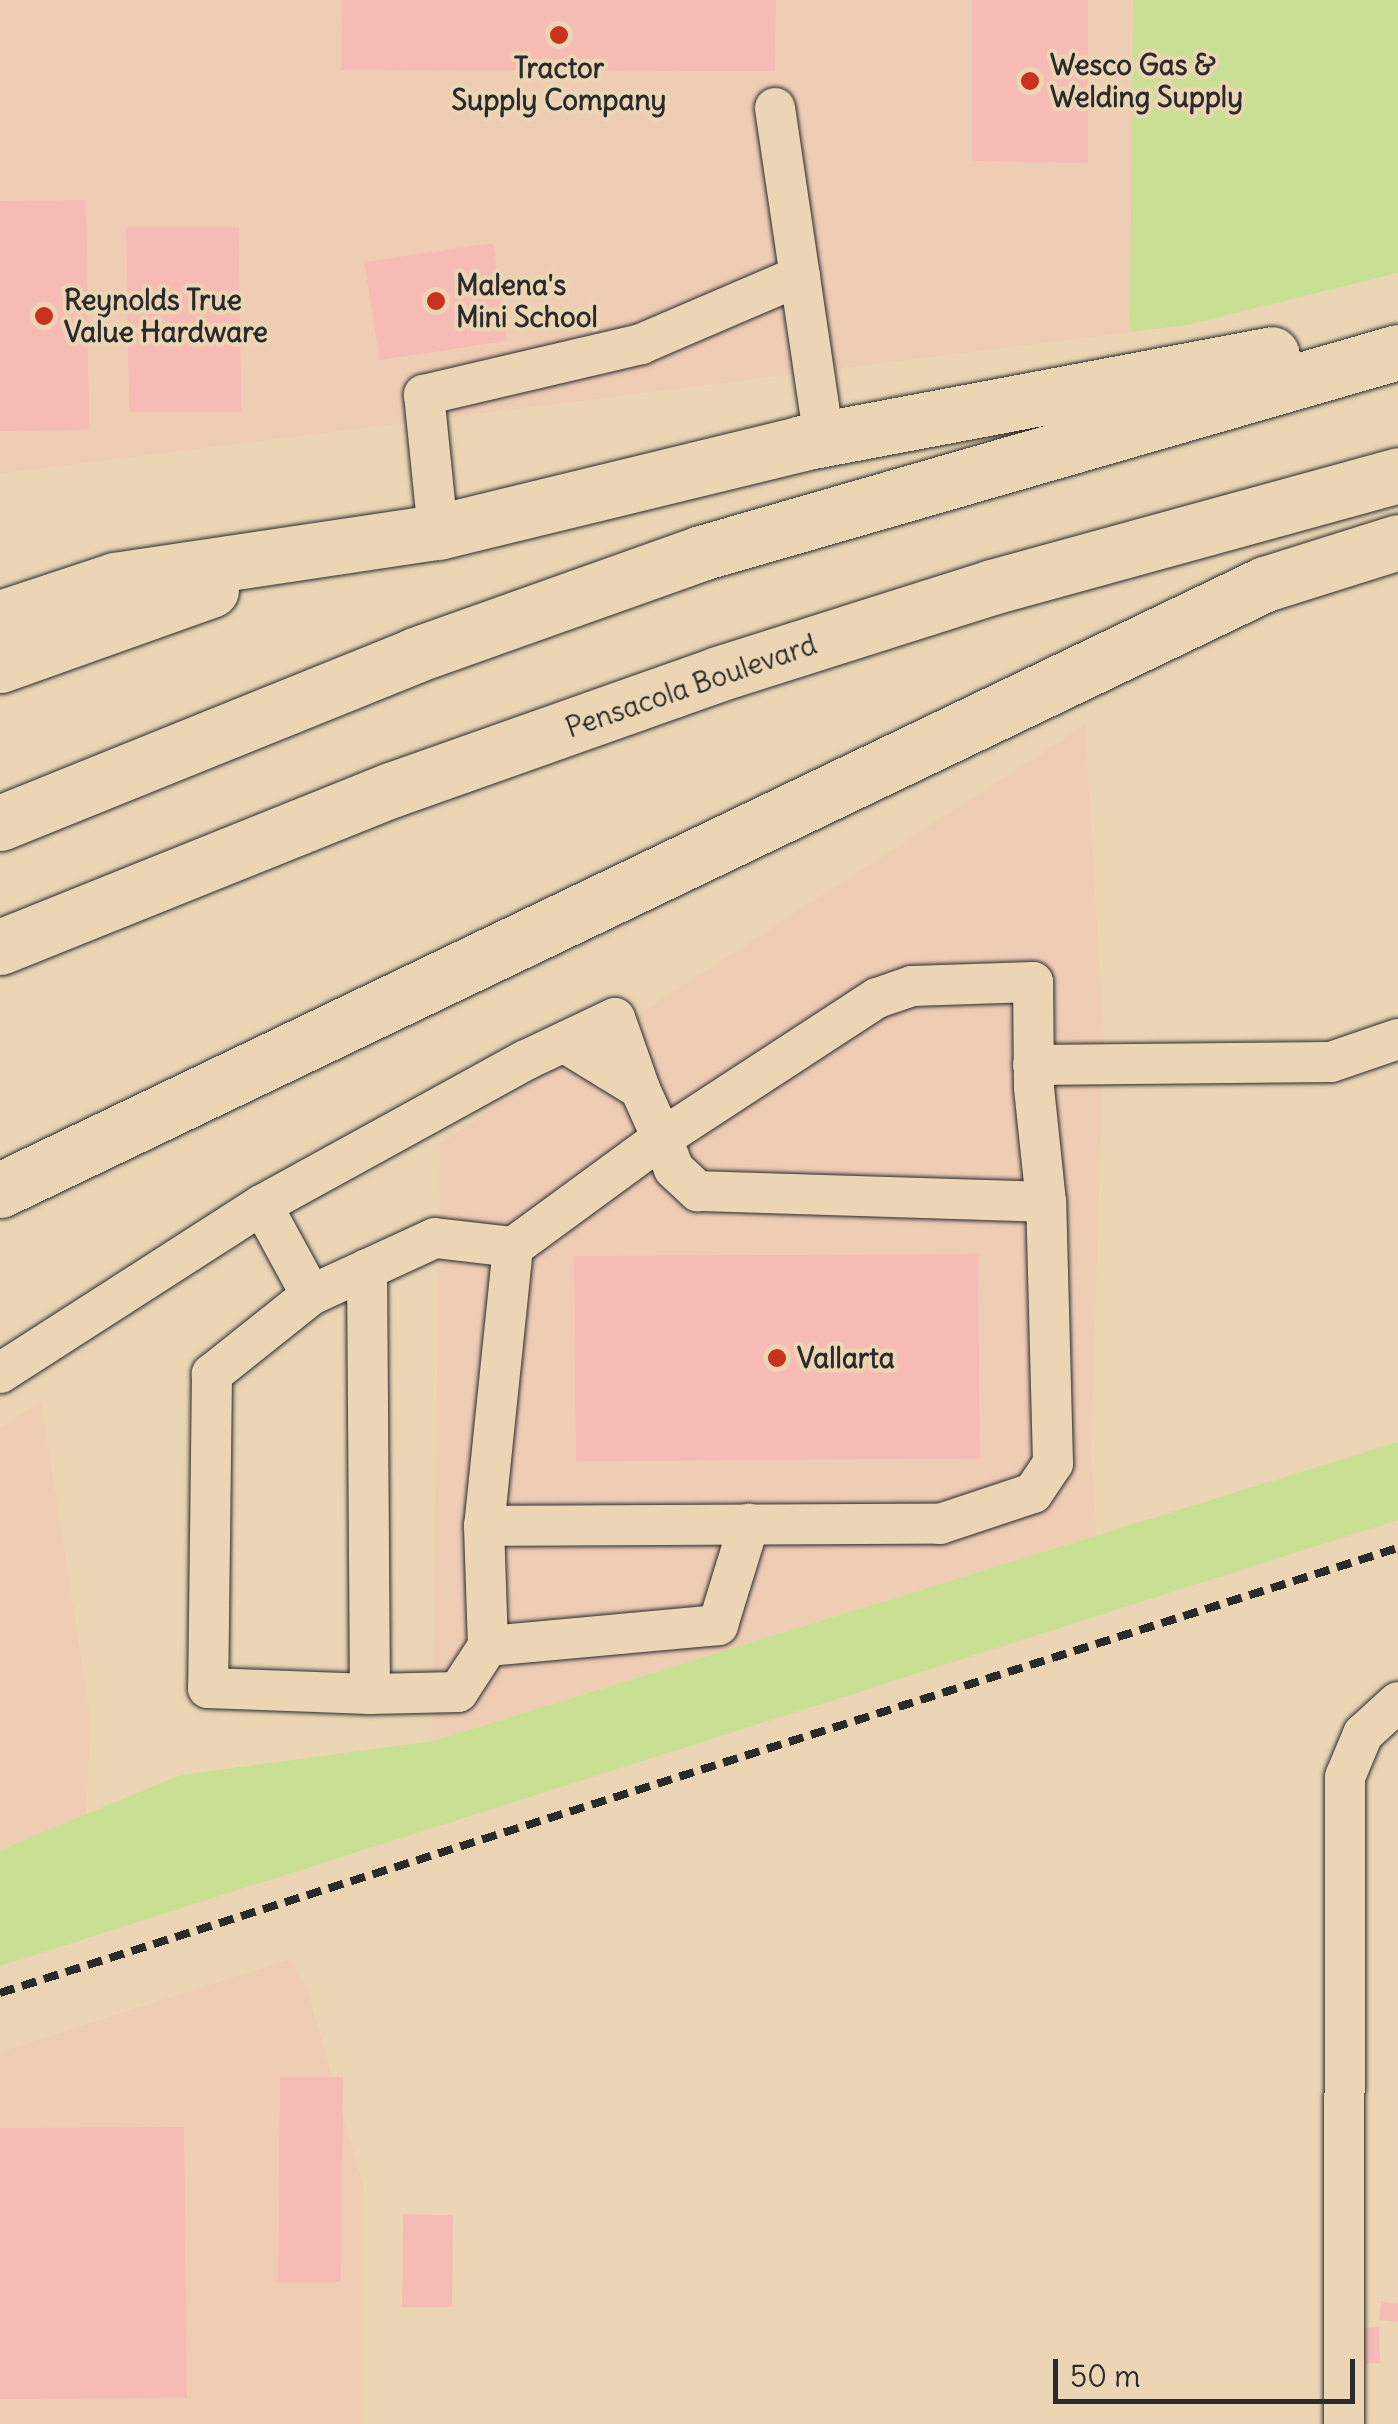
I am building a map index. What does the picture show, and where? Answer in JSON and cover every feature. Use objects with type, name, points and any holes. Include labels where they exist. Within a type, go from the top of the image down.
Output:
[{"type":"highway","points":[[0,618],[115,580],[313,554],[438,532],[601,487],[824,438],[1398,331]]},
{"type":"highway","points":[[0,823],[415,655],[701,553],[1398,352]]},
{"type":"highway","name":"Pensacola Boulevard","points":[[0,946],[391,790],[718,674],[992,587],[1398,474]]},
{"type":"highway","points":[[0,1190],[1248,592],[1398,542]]},
{"type":"highway","points":[[0,665],[313,554]]},
{"type":"lane","points":[[775,108],[824,438]]},
{"type":"lane","points":[[438,532],[424,394],[641,344],[800,276]]},
{"type":"lane","points":[[484,1526],[940,1524],[1033,1493],[1053,1463],[1046,1202],[1034,1065],[1032,982],[912,986],[877,998],[662,1138],[513,1247],[435,1238],[310,1294],[212,1374],[208,1688],[370,1694],[458,1692],[488,1646],[484,1526],[513,1247]]},
{"type":"lane","points":[[4,1360],[262,1205],[615,1018],[674,1169],[698,1191],[1046,1202]]},
{"type":"lane","points":[[1034,1065],[1331,1062],[1398,1039]]},
{"type":"lane","points":[[565,1042],[640,1089]]},
{"type":"lane","points":[[262,1205],[310,1294]]},
{"type":"lane","points":[[367,1269],[370,1694]]},
{"type":"lane","points":[[488,1646],[718,1625],[748,1524]]},
{"type":"lane","points":[[1344,2424],[1345,1776],[1363,1734],[1398,1702]]},
{"type":"shaded area","points":[[0,0],[1133,0],[1130,332],[0,474]]},
{"type":"shaded area","points":[[1085,725],[1104,1037],[1091,1454],[1097,1535],[432,1741],[440,1143]]},
{"type":"shaded area","points":[[41,1401],[91,1721],[86,1815],[0,1850],[0,1428]]},
{"type":"shaded area","points":[[290,1959],[308,1991],[364,2189],[364,2424],[0,2424],[0,2052]]},
{"type":"green space","points":[[1133,0],[1398,0],[1398,273],[1187,325],[1130,332]]},
{"type":"green space","points":[[1398,1442],[1398,1520],[0,1966],[0,1850],[181,1775],[433,1741]]},
{"type":"building","name":"Tractor Supply Company","points":[[342,0],[776,0],[775,71],[341,70]]},
{"type":"building","name":"Wesco Gas & Welding Supply","points":[[972,0],[1088,0],[1088,163],[972,161]]},
{"type":"building","name":"Reynolds True Value Hardware","points":[[86,200],[89,430],[0,431],[0,201]]},
{"type":"building","points":[[126,227],[239,227],[241,412],[129,412]]},
{"type":"building","name":"Malena's Mini School","points":[[493,243],[507,341],[380,360],[364,262]]},
{"type":"building","name":"Vallarta","points":[[978,1254],[980,1459],[576,1461],[574,1256]]},
{"type":"building","points":[[280,2077],[343,2077],[341,2282],[278,2282]]},
{"type":"building","points":[[184,2127],[187,2398],[0,2399],[0,2128]]},
{"type":"building","points":[[403,2214],[453,2215],[452,2307],[402,2307]]},
{"type":"building","points":[[1381,2301],[1398,2304],[1398,2322],[1379,2320]]},
{"type":"building","points":[[1379,2327],[1380,2363],[1362,2364],[1361,2328]]},
{"type":"railway","points":[[0,1993],[1398,1548]]},
{"type":"place","name":"Tractor Supply Company","points":[[559,35]]},
{"type":"place","name":"Wesco Gas & Welding Supply","points":[[1030,81]]},
{"type":"place","name":"Malena's Mini School","points":[[436,301]]},
{"type":"place","name":"Reynolds True Value Hardware","points":[[44,316]]},
{"type":"place","name":"Vallarta","points":[[777,1358]]}]
